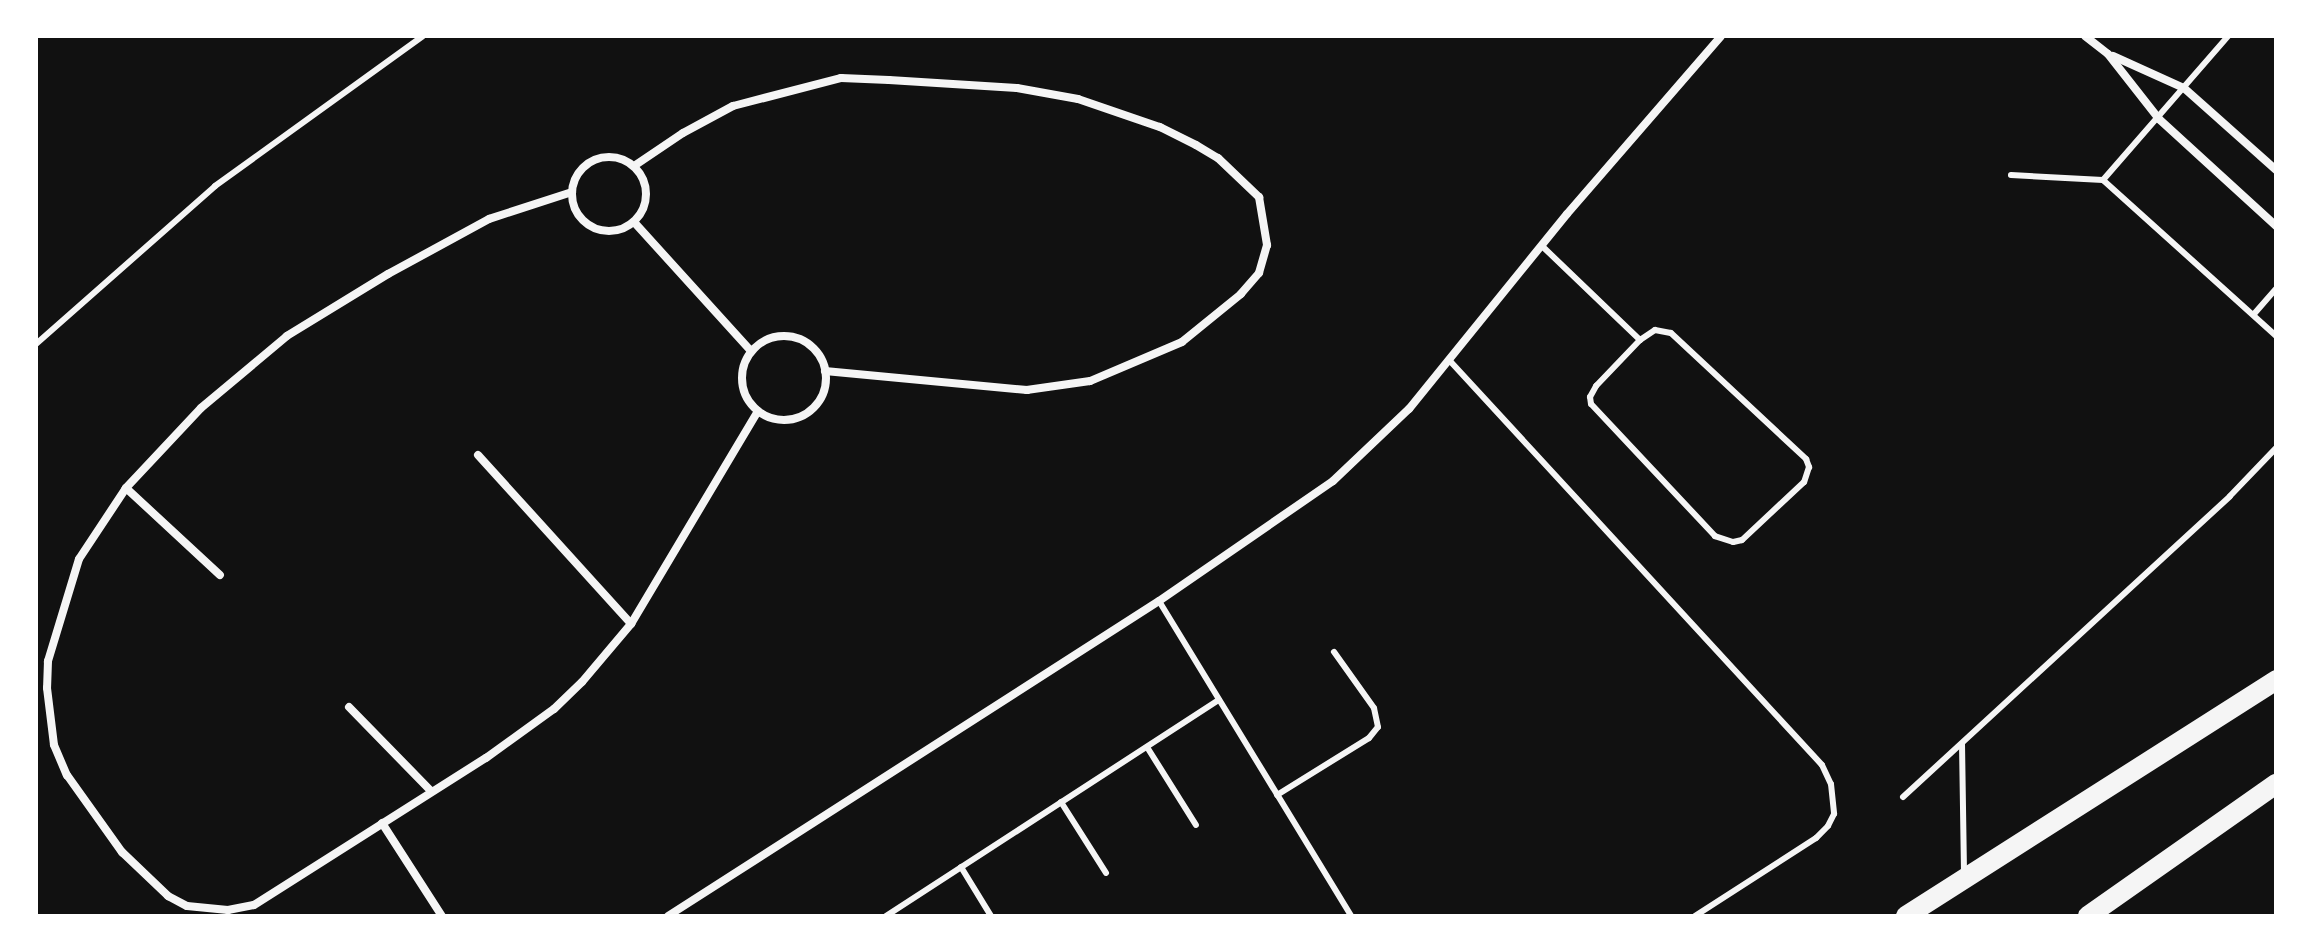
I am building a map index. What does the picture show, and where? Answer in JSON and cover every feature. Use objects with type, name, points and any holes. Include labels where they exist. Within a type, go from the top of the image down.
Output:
[{"type":"main road","points":[[1906,916],[2276,680]]},
{"type":"main road","points":[[2097,912],[2276,784]]},
{"type":"street","points":[[668,916],[1159,601],[1333,481],[1409,409],[1542,246],[1721,36]]},
{"type":"street","points":[[2085,36],[2108,54],[2159,119],[2276,226]]},
{"type":"street","points":[[2108,54],[2184,88],[2276,170]]},
{"type":"street","points":[[634,166],[683,133],[733,106],[841,78],[877,79],[1017,88],[1078,99],[1160,127],[1196,145],[1218,158],[1259,197],[1267,245],[1259,273],[1241,294],[1182,342],[1090,381],[1027,390],[825,371]]},
{"type":"street","points":[[612,157],[634,166],[646,188],[646,201],[634,222],[623,229],[598,229],[579,214],[572,192],[574,180],[589,162],[612,157]]},
{"type":"street","points":[[572,192],[489,219],[388,274],[287,336],[201,408],[126,488],[79,559],[48,661],[47,688],[54,745],[67,775],[122,852],[168,896],[187,906],[228,910],[254,905],[486,758],[554,709],[582,682],[631,624],[758,411]]},
{"type":"street","points":[[634,222],[751,351]]},
{"type":"street","points":[[774,337],[800,339],[820,357],[825,371],[825,385],[811,410],[785,420],[758,411],[743,388],[744,362],[751,351],[774,337]]},
{"type":"street","points":[[478,455],[631,624]]},
{"type":"street","points":[[126,488],[220,575]]},
{"type":"street","points":[[349,707],[431,791]]},
{"type":"street","points":[[382,823],[442,916]]},
{"type":"lane","points":[[36,344],[215,186],[423,36]]},
{"type":"lane","points":[[2103,180],[2228,36]]},
{"type":"lane","points":[[2011,175],[2103,180],[2276,336]]},
{"type":"lane","points":[[1542,246],[1640,340]]},
{"type":"lane","points":[[2254,314],[2276,289]]},
{"type":"lane","points":[[1655,330],[1671,333],[1806,459],[1809,467],[1804,482],[1742,540],[1733,542],[1715,536],[1591,404],[1592,392],[1640,340],[1655,330]]},
{"type":"lane","points":[[1450,361],[1822,765],[1831,784],[1834,814],[1828,826],[1695,916]]},
{"type":"lane","points":[[1903,797],[2230,496],[2276,448]]},
{"type":"lane","points":[[1159,601],[1351,916]]},
{"type":"lane","points":[[1277,795],[1369,738],[1378,727],[1374,708],[1334,652]]},
{"type":"lane","points":[[886,916],[1219,700]]},
{"type":"lane","points":[[1962,744],[1964,878]]},
{"type":"lane","points":[[1147,747],[1196,825]]},
{"type":"lane","points":[[1061,802],[1106,873]]},
{"type":"lane","points":[[961,867],[991,916]]}]
